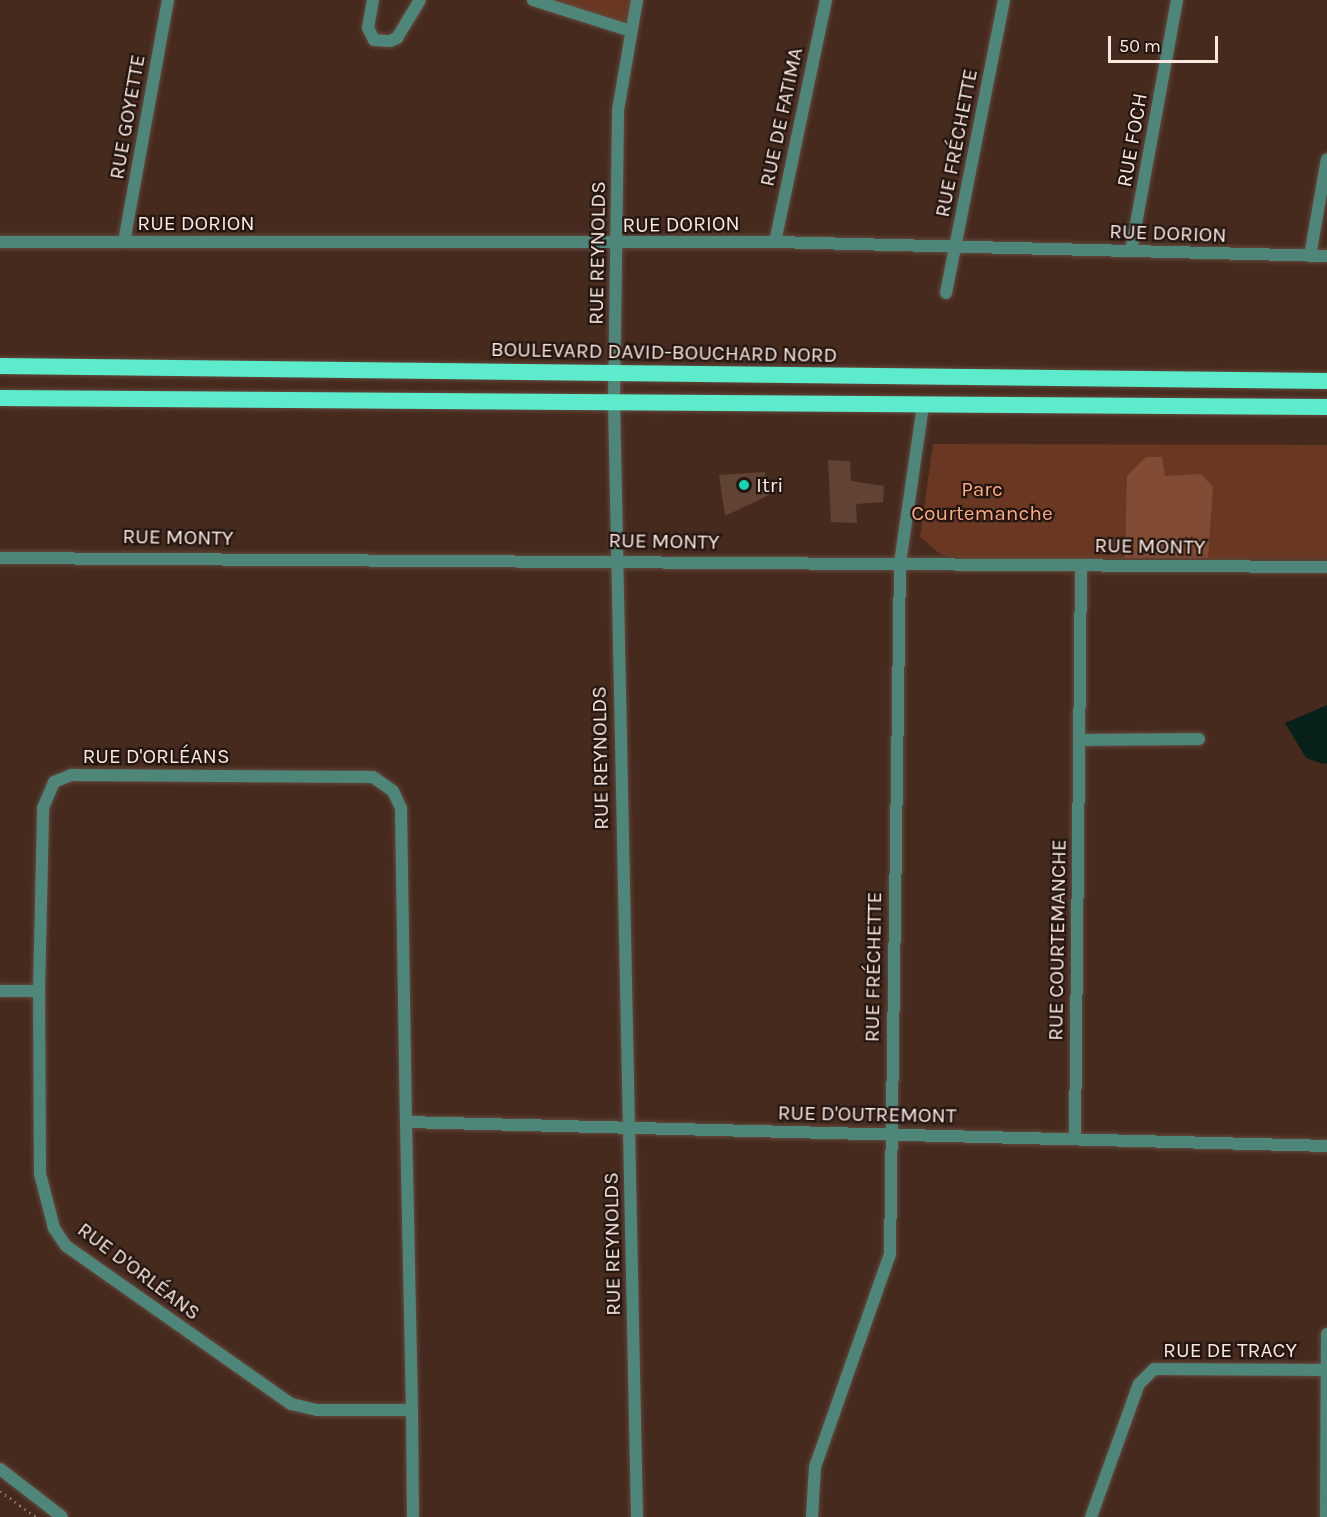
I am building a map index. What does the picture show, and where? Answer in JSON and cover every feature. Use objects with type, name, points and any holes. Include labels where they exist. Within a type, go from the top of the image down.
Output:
[{"type":"highway","name":"BOULEVARD DAVID-BOUCHARD NORD","points":[[0,366],[1327,381]]},
{"type":"highway","points":[[0,398],[1327,407]]},
{"type":"street","name":"RUE GOYETTE","points":[[124,242],[168,0]]},
{"type":"street","points":[[373,0],[368,28],[374,40],[390,41],[397,38],[420,0]]},
{"type":"street","points":[[533,0],[631,31]]},
{"type":"street","name":"RUE REYNOLDS","points":[[637,0],[618,110],[614,374],[637,1517]]},
{"type":"street","name":"RUE DE FATIMA","points":[[775,242],[826,0]]},
{"type":"street","name":"RUE FRÉCHETTE","points":[[946,293],[1004,0]]},
{"type":"street","name":"RUE FOCH","points":[[1131,251],[1177,0]]},
{"type":"street","points":[[1310,256],[1327,159]]},
{"type":"street","name":"RUE DORION","points":[[0,242],[617,245],[775,242],[1327,256]]},
{"type":"street","name":"RUE FRÉCHETTE","points":[[812,1517],[815,1467],[890,1254],[900,563],[923,405]]},
{"type":"street","name":"RUE MONTY","points":[[0,558],[616,560],[1327,567]]},
{"type":"street","name":"RUE COURTEMANCHE","points":[[1075,1139],[1081,565]]},
{"type":"street","points":[[1079,740],[1198,739]]},
{"type":"street","name":"RUE D'ORLÉANS","points":[[412,1410],[291,1404],[66,1246],[54,1228],[40,1174],[39,991],[43,808],[54,782],[71,775],[373,777],[393,790],[401,808],[412,1410],[413,1517]]},
{"type":"street","points":[[0,991],[39,991]]},
{"type":"street","name":"RUE D'OUTREMONT","points":[[406,1122],[1327,1146]]},
{"type":"street","points":[[1326,1517],[1325,1370],[1327,1334]]},
{"type":"street","name":"RUE DE TRACY","points":[[1091,1517],[1139,1384],[1154,1369],[1325,1370]]},
{"type":"street","points":[[0,1470],[62,1517]]},
{"type":"path","points":[[0,1491],[36,1517]]},
{"type":"green space","points":[[547,0],[637,0],[631,30]]},
{"type":"green space","name":"Parc Courtemanche","points":[[933,444],[1327,445],[1327,559],[962,559],[940,554],[920,537]]},
{"type":"shaded area","points":[[1146,457],[1162,457],[1165,476],[1201,474],[1213,487],[1208,558],[1125,558],[1127,476]]},
{"type":"water","points":[[1327,705],[1327,763],[1323,764],[1306,758],[1285,723]]},
{"type":"building","points":[[828,460],[850,461],[851,481],[884,486],[883,502],[856,504],[857,523],[831,522]]},
{"type":"building","name":"Itri","points":[[765,472],[769,495],[725,516],[719,475]]},
{"type":"place","name":"Itri","points":[[744,485]]}]
